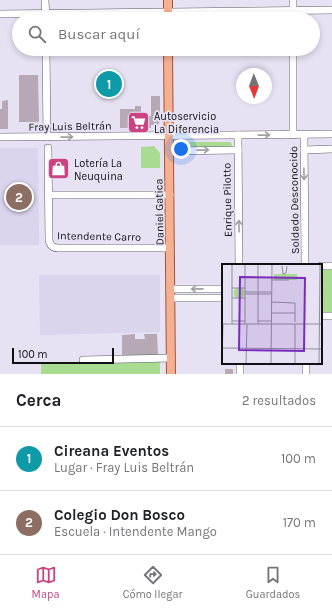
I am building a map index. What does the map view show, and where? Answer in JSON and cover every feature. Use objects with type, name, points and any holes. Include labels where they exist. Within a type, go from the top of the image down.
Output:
[{"type":"main road","points":[[168,0],[168,12]]},
{"type":"main road","name":"Daniel Gatica","points":[[168,56],[171,374]]},
{"type":"street","points":[[46,0],[46,12]]},
{"type":"street","points":[[293,0],[293,10]]},
{"type":"street","points":[[243,12],[332,10]]},
{"type":"street","points":[[0,14],[12,15]]},
{"type":"street","points":[[46,56],[48,137]]},
{"type":"street","name":"Soldado Desconocido","points":[[293,56],[293,135]]},
{"type":"street","name":"Fray Luis Beltrán","points":[[0,137],[332,134]]},
{"type":"street","name":"Enrique Pilotto","points":[[238,135],[239,264]]},
{"type":"street","name":"Soldado Desconocido","points":[[304,135],[305,264]]},
{"type":"street","points":[[48,148],[49,195],[170,195]]},
{"type":"street","points":[[304,150],[332,149]]},
{"type":"street","points":[[169,151],[238,150]]},
{"type":"street","name":"Intendente Carro","points":[[49,195],[49,240],[51,246],[53,247],[170,248]]},
{"type":"street","points":[[170,289],[222,289]]},
{"type":"street","points":[[170,298],[222,298]]},
{"type":"street","points":[[83,360],[171,358]]},
{"type":"shaded area","points":[[0,148],[38,148],[39,245],[0,245]]},
{"type":"shaded area","points":[[39,275],[160,275],[160,332],[40,335]]},
{"type":"green space","points":[[181,142],[230,142],[232,144],[231,147],[180,148],[179,145]]},
{"type":"green space","points":[[154,146],[160,153],[160,168],[141,168],[141,147]]},
{"type":"green space","points":[[332,269],[332,313],[322,313],[322,270]]},
{"type":"green space","points":[[160,362],[160,374],[41,374],[41,363]]},
{"type":"building","points":[[98,74],[120,74],[120,93],[114,93],[114,96],[106,96],[106,93],[99,93]]},
{"type":"building","points":[[19,75],[38,75],[39,122],[19,122]]},
{"type":"building","points":[[151,96],[160,96],[160,121],[158,125],[151,125],[151,128],[120,128],[120,109],[135,109],[135,106],[141,106],[141,116],[151,116]]},
{"type":"building","points":[[8,100],[8,129],[0,129],[0,109],[2,109],[2,101]]},
{"type":"building","points":[[135,334],[135,339],[145,339],[144,334],[157,334],[158,355],[122,355],[122,335]]},
{"type":"building","points":[[225,369],[233,369],[233,374],[225,374]]},
{"type":"place","name":"Cireana Eventos","points":[[109,84]]},
{"type":"place","name":"Autoservicio La Diferencia","points":[[138,122]]},
{"type":"place","name":"Lotería La Neuquina","points":[[59,169]]},
{"type":"place","name":"Colegio Don Bosco","points":[[19,197]]}]
